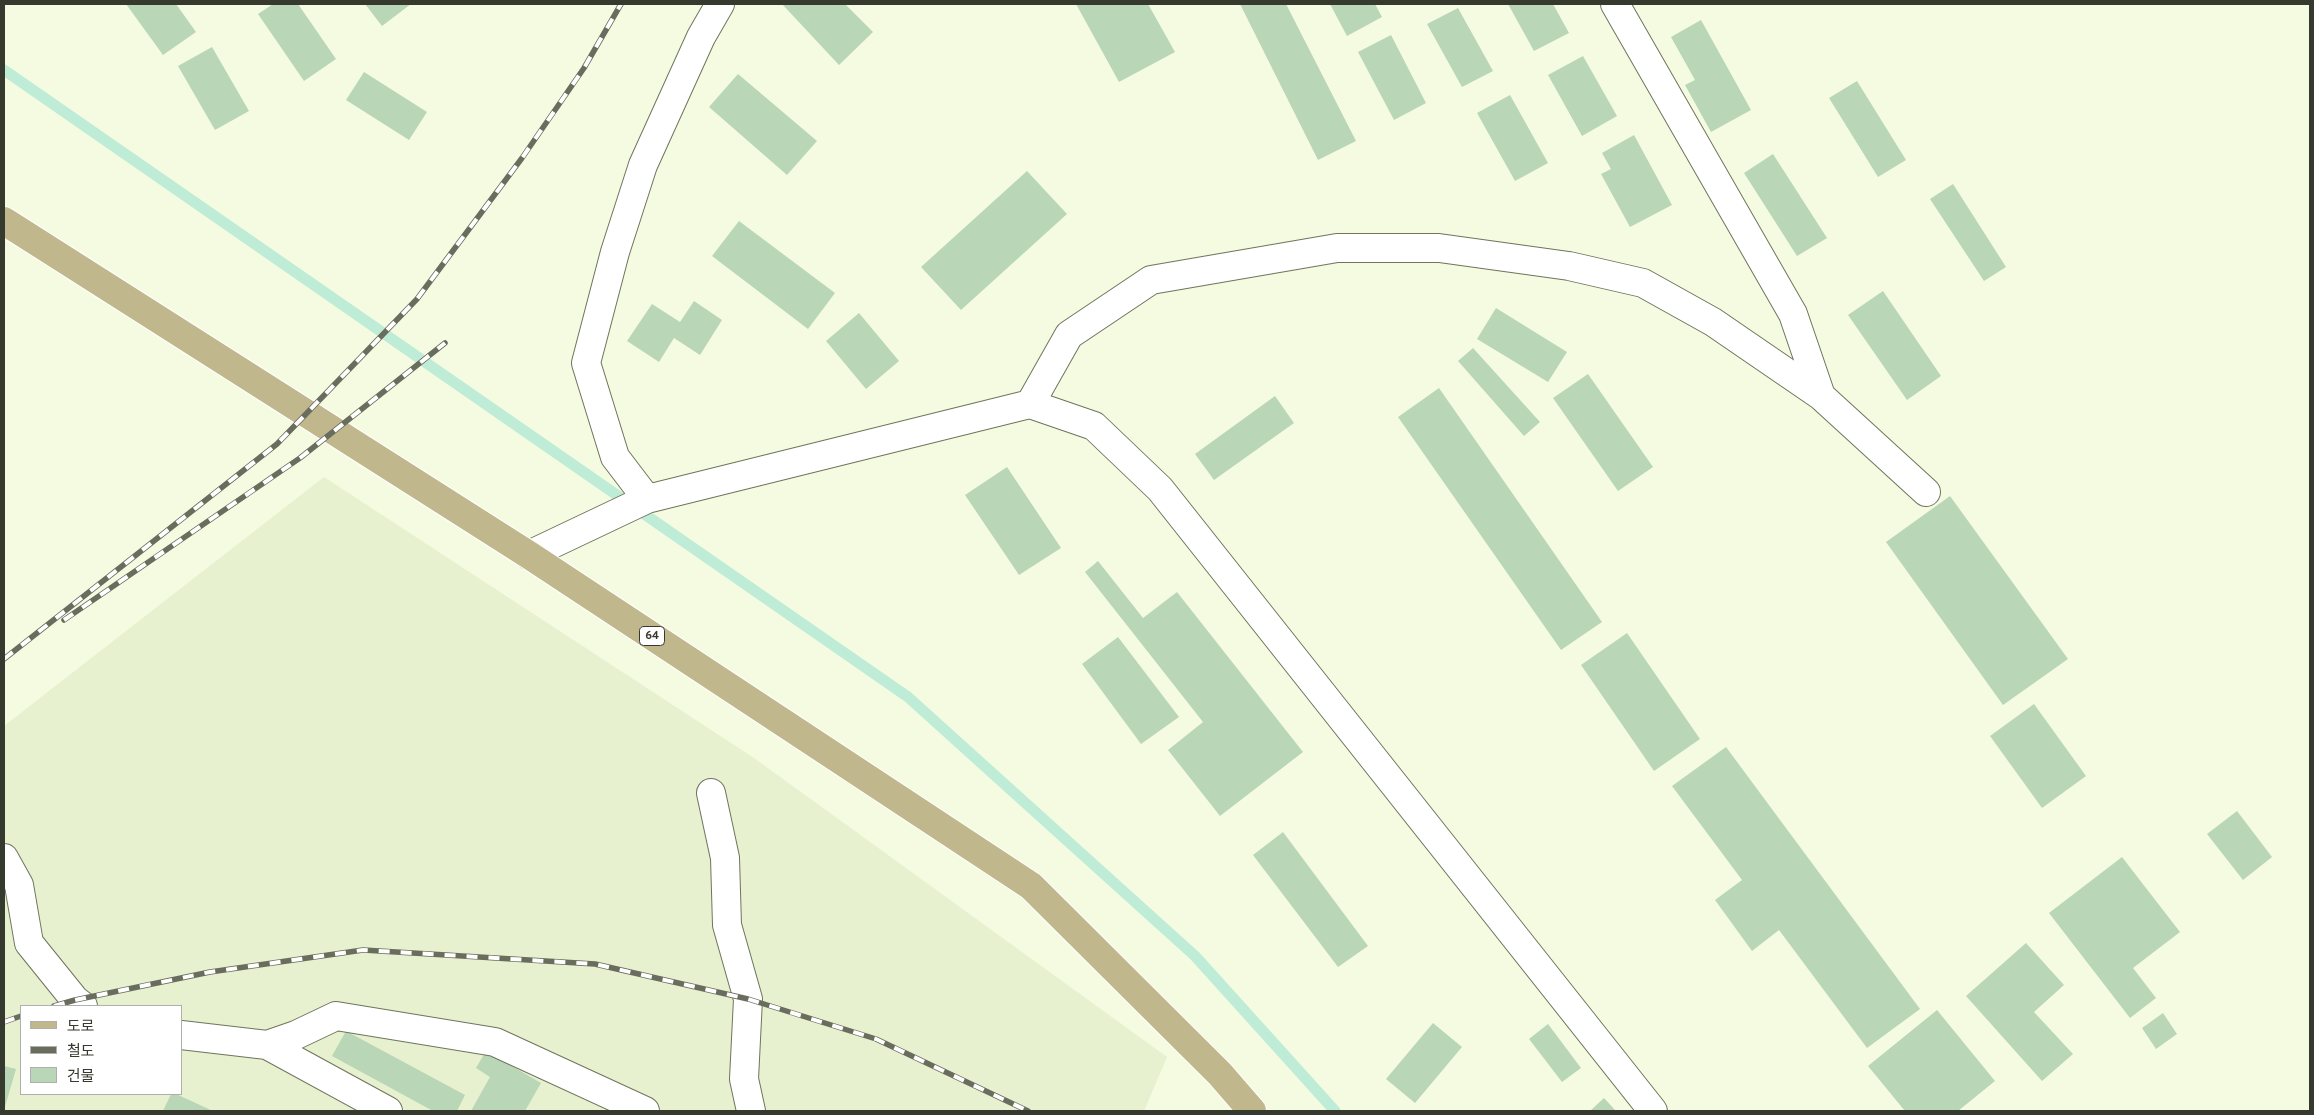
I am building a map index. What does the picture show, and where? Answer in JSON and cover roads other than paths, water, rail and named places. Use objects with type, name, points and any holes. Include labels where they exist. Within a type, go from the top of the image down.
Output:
[{"type":"main road","name":"64","points":[[4,221],[529,556],[1031,886],[1220,1074],[1252,1111]]},
{"type":"street","points":[[646,499],[615,457],[586,363],[615,252],[643,165],[701,37],[720,4]]},
{"type":"street","points":[[1616,4],[1793,314],[1821,396]]},
{"type":"street","points":[[1030,404],[1069,335],[1152,280],[1337,248],[1439,248],[1569,266],[1642,283],[1713,322],[1821,396],[1926,492]]},
{"type":"street","points":[[529,556],[646,499],[1030,404],[1094,426],[1160,488],[1653,1111]]},
{"type":"street","points":[[711,793],[725,858],[727,926],[748,998],[744,1078],[751,1111]]},
{"type":"street","points":[[4,858],[19,885],[29,943],[75,1000],[82,1005]]},
{"type":"street","points":[[267,1045],[296,1035],[336,1016],[496,1042],[645,1111]]},
{"type":"street","points":[[182,1035],[267,1045],[388,1111]]},
{"type":"waterway","points":[[4,70],[908,697],[1195,956],[1335,1111]]},
{"type":"railway","points":[[4,659],[277,444],[417,299],[522,158],[584,68],[621,4]]},
{"type":"railway","points":[[64,620],[300,458],[445,343]]},
{"type":"railway","points":[[58,1005],[210,972],[363,950],[595,964],[748,999],[876,1039],[1028,1111]]},
{"type":"railway","points":[[4,1022],[20,1016]]}]
